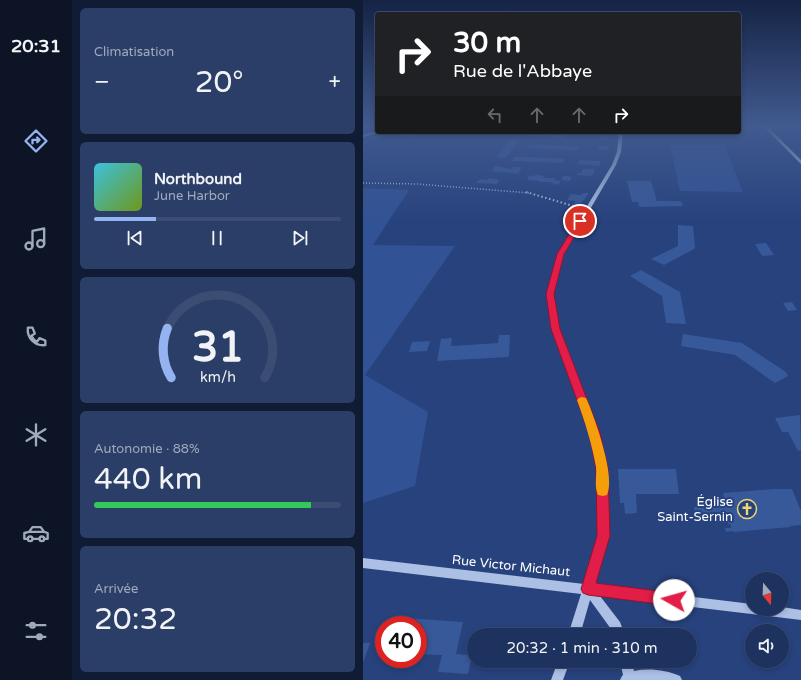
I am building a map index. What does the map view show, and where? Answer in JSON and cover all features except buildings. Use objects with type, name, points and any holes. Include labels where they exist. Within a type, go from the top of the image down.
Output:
[{"type":"street","points":[[576,628],[604,536],[602,469],[595,433],[555,329],[550,294],[561,254],[614,165],[617,158]]},
{"type":"street","name":"Rue Victor Michaut","points":[[363,562],[534,584],[745,608]]},
{"type":"street","points":[[588,589],[617,628]]},
{"type":"street","name":"Rue Victor Michaut","points":[[789,614],[801,615]]},
{"type":"street","points":[[557,680],[561,668]]},
{"type":"street","points":[[627,668],[628,679],[653,675],[677,680]]},
{"type":"path","points":[[363,183],[525,192],[587,210]]},
{"type":"shaded area","points":[[673,158],[729,158],[743,192],[680,191]]},
{"type":"shaded area","points":[[363,188],[409,190],[373,245],[455,246],[365,375],[428,412],[415,486],[363,503]]},
{"type":"slow traffic","points":[[582,400],[595,433],[602,469],[603,491]]},
{"type":"place","name":"Église Saint-Sernin","points":[[747,509]]},
{"type":"route","points":[[580,221],[561,254],[550,294],[555,329],[595,433],[602,469],[604,536],[588,589],[674,600]]}]
